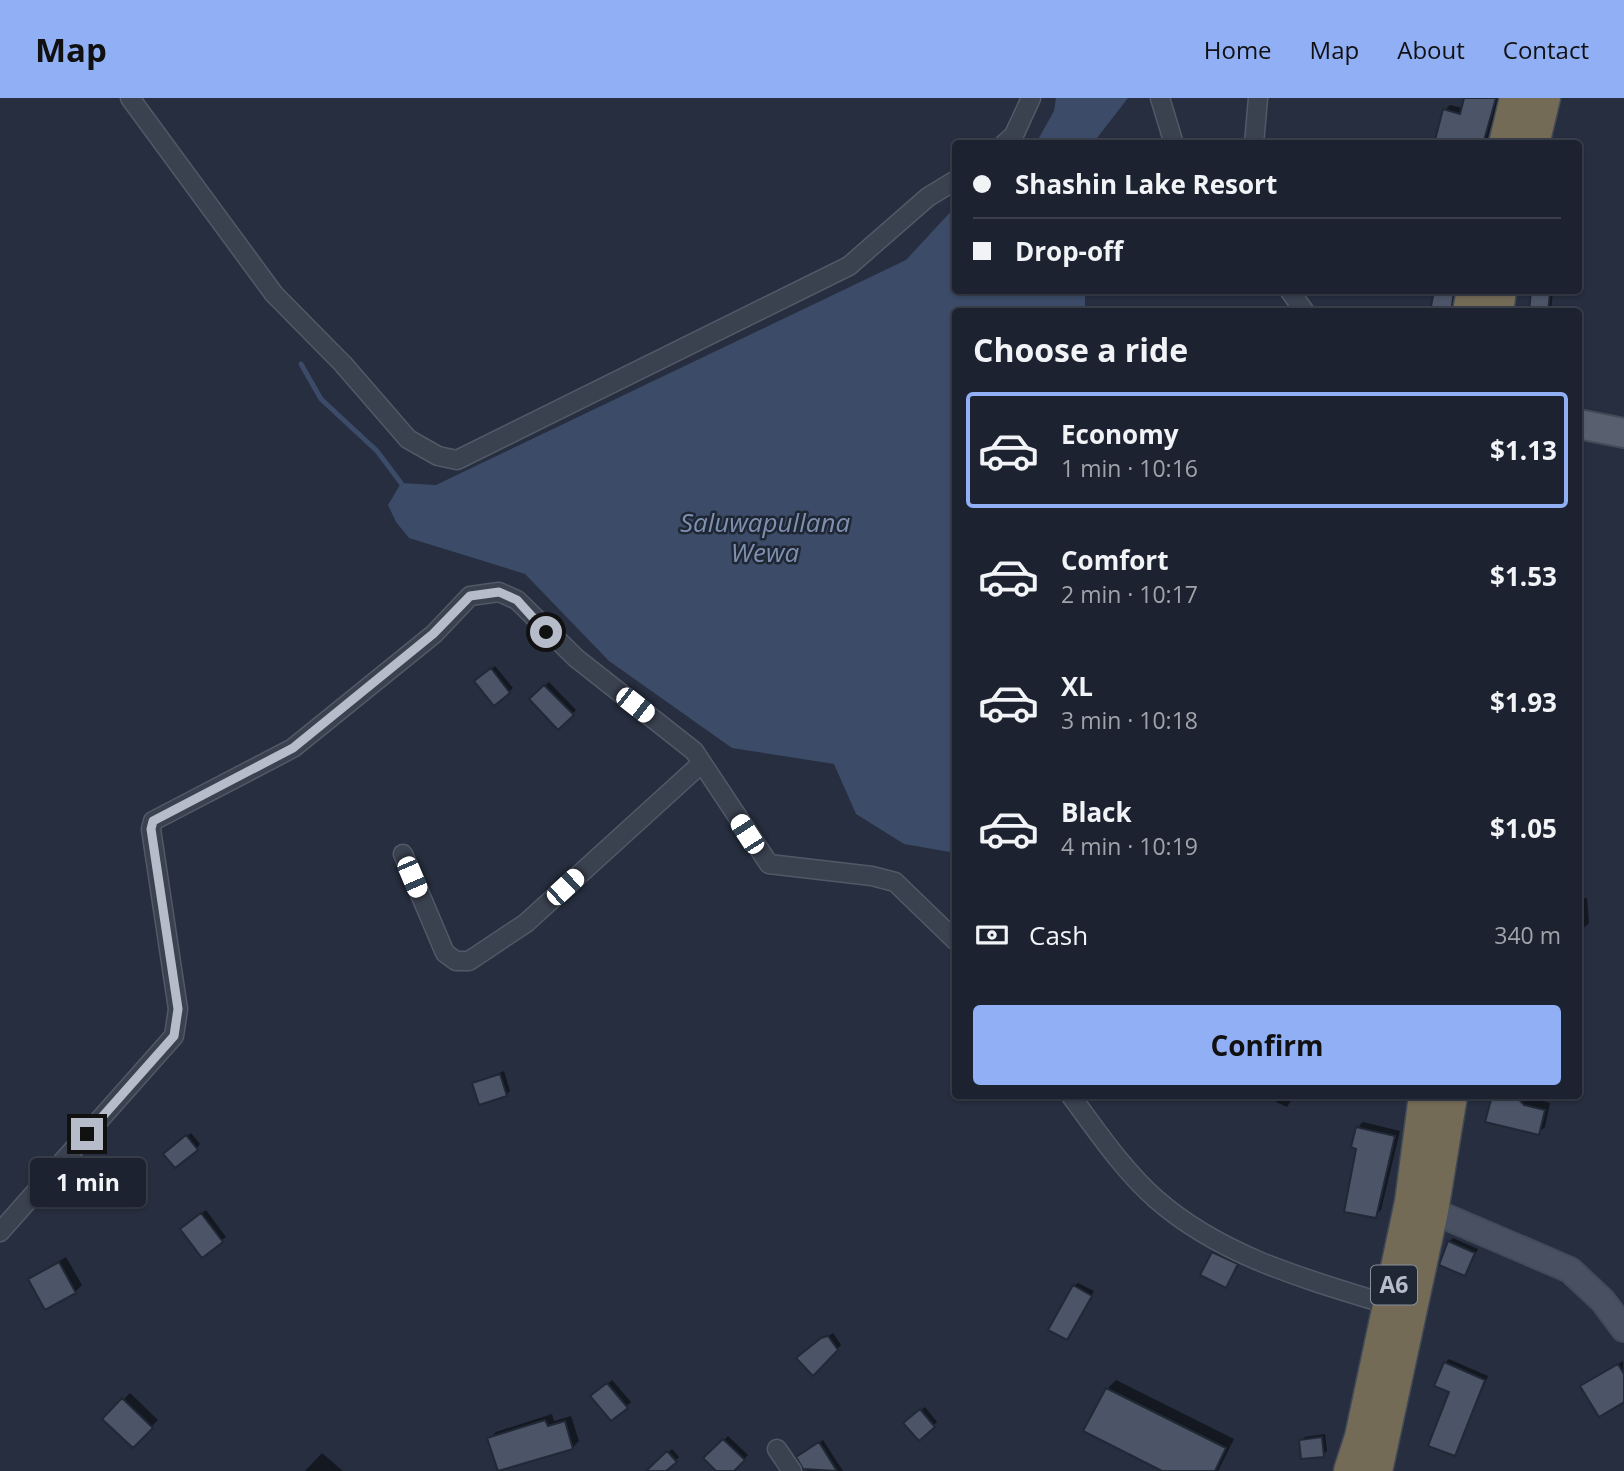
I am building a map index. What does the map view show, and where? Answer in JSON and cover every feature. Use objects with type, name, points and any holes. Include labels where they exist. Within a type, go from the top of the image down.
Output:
[{"type":"highway","points":[[1506,140],[1516,98]]},
{"type":"highway","points":[[1534,140],[1544,98]]},
{"type":"highway","name":"A6","points":[[1376,1471],[1422,1206],[1425,1099]]},
{"type":"highway","name":"A6","points":[[1350,1471],[1361,1437],[1390,1305],[1422,1206],[1450,1099]]},
{"type":"main road","points":[[1582,425],[1624,433]]},
{"type":"street","points":[[130,98],[274,294],[343,364],[408,439],[438,456],[457,460],[849,265],[928,197],[952,182]]},
{"type":"street","points":[[1008,140],[1014,135],[1031,98]]},
{"type":"street","points":[[1160,98],[1173,140]]},
{"type":"street","points":[[1254,140],[1258,98]]},
{"type":"street","points":[[1292,294],[1303,308]]},
{"type":"street","points":[[0,1232],[174,1036],[178,1009],[151,829],[153,821],[293,748],[433,634],[470,596],[499,592],[517,600],[546,632],[694,751],[769,864],[872,876],[895,882],[952,937]]},
{"type":"street","points":[[402,854],[446,953],[456,961],[470,961],[526,923],[702,763]]},
{"type":"street","points":[[1073,1099],[1112,1151],[1157,1199],[1218,1240],[1278,1272],[1390,1305]]},
{"type":"street","points":[[1422,1206],[1570,1270],[1603,1301],[1624,1329]]},
{"type":"street","points":[[777,1449],[792,1471]]},
{"type":"water","points":[[1056,98],[1128,98],[1097,140],[1038,140],[1054,111]]},
{"type":"water","name":"Saluwapullana Wewa","points":[[952,210],[952,294],[1085,294],[1085,308],[952,308],[950,852],[904,844],[856,814],[834,764],[732,748],[609,661],[525,574],[409,538],[396,522],[388,505],[401,483],[436,485],[906,260]]},
{"type":"building","points":[[1464,98],[1496,98],[1484,140],[1435,140],[1443,109],[1460,114]]},
{"type":"building","points":[[1433,294],[1454,294],[1452,308],[1431,308]]},
{"type":"building","points":[[1531,294],[1550,294],[1548,308],[1529,308]]},
{"type":"building","points":[[491,668],[510,693],[494,706],[474,681]]},
{"type":"building","points":[[544,685],[574,715],[558,730],[529,699]]},
{"type":"building","points":[[500,1074],[507,1096],[479,1105],[472,1083]]},
{"type":"building","points":[[1491,1099],[1519,1099],[1524,1105],[1545,1110],[1539,1135],[1485,1122]]},
{"type":"building","points":[[1356,1127],[1395,1136],[1376,1218],[1344,1212],[1356,1149],[1351,1147]]},
{"type":"building","points":[[186,1135],[198,1150],[175,1168],[163,1154]]},
{"type":"building","points":[[201,1213],[223,1242],[202,1258],[180,1229]]},
{"type":"building","points":[[1448,1241],[1475,1253],[1465,1276],[1439,1265]]},
{"type":"building","points":[[1212,1252],[1238,1264],[1226,1288],[1200,1275]]},
{"type":"building","points":[[59,1262],[76,1293],[45,1310],[28,1279]]},
{"type":"building","points":[[1073,1285],[1092,1296],[1067,1340],[1048,1330]]},
{"type":"building","points":[[828,1336],[838,1350],[813,1376],[796,1358],[821,1338]]},
{"type":"building","points":[[1444,1362],[1485,1380],[1455,1456],[1428,1446],[1449,1392],[1434,1386]]},
{"type":"building","points":[[1618,1364],[1624,1374],[1624,1402],[1599,1417],[1580,1386]]},
{"type":"building","points":[[607,1383],[628,1408],[611,1421],[590,1396]]},
{"type":"building","points":[[1106,1388],[1226,1448],[1215,1471],[1162,1471],[1083,1431]]},
{"type":"building","points":[[122,1398],[153,1428],[133,1448],[102,1419]]},
{"type":"building","points":[[920,1409],[935,1427],[919,1441],[903,1423]]},
{"type":"building","points":[[545,1420],[548,1426],[565,1421],[573,1449],[498,1471],[487,1438]]},
{"type":"building","points":[[1322,1437],[1324,1457],[1301,1459],[1299,1440]]},
{"type":"building","points":[[723,1439],[745,1460],[734,1471],[716,1471],[703,1458]]},
{"type":"building","points":[[819,1442],[837,1471],[803,1469],[796,1457]]},
{"type":"building","points":[[667,1451],[677,1462],[666,1471],[646,1471]]},
{"type":"waterway","points":[[301,364],[321,399],[377,451],[401,483]]},
{"type":"route","points":[[87,1134],[174,1036],[178,1026],[178,1009],[151,829],[153,821],[293,748],[433,634],[470,596],[499,592],[517,600],[546,632]]}]
